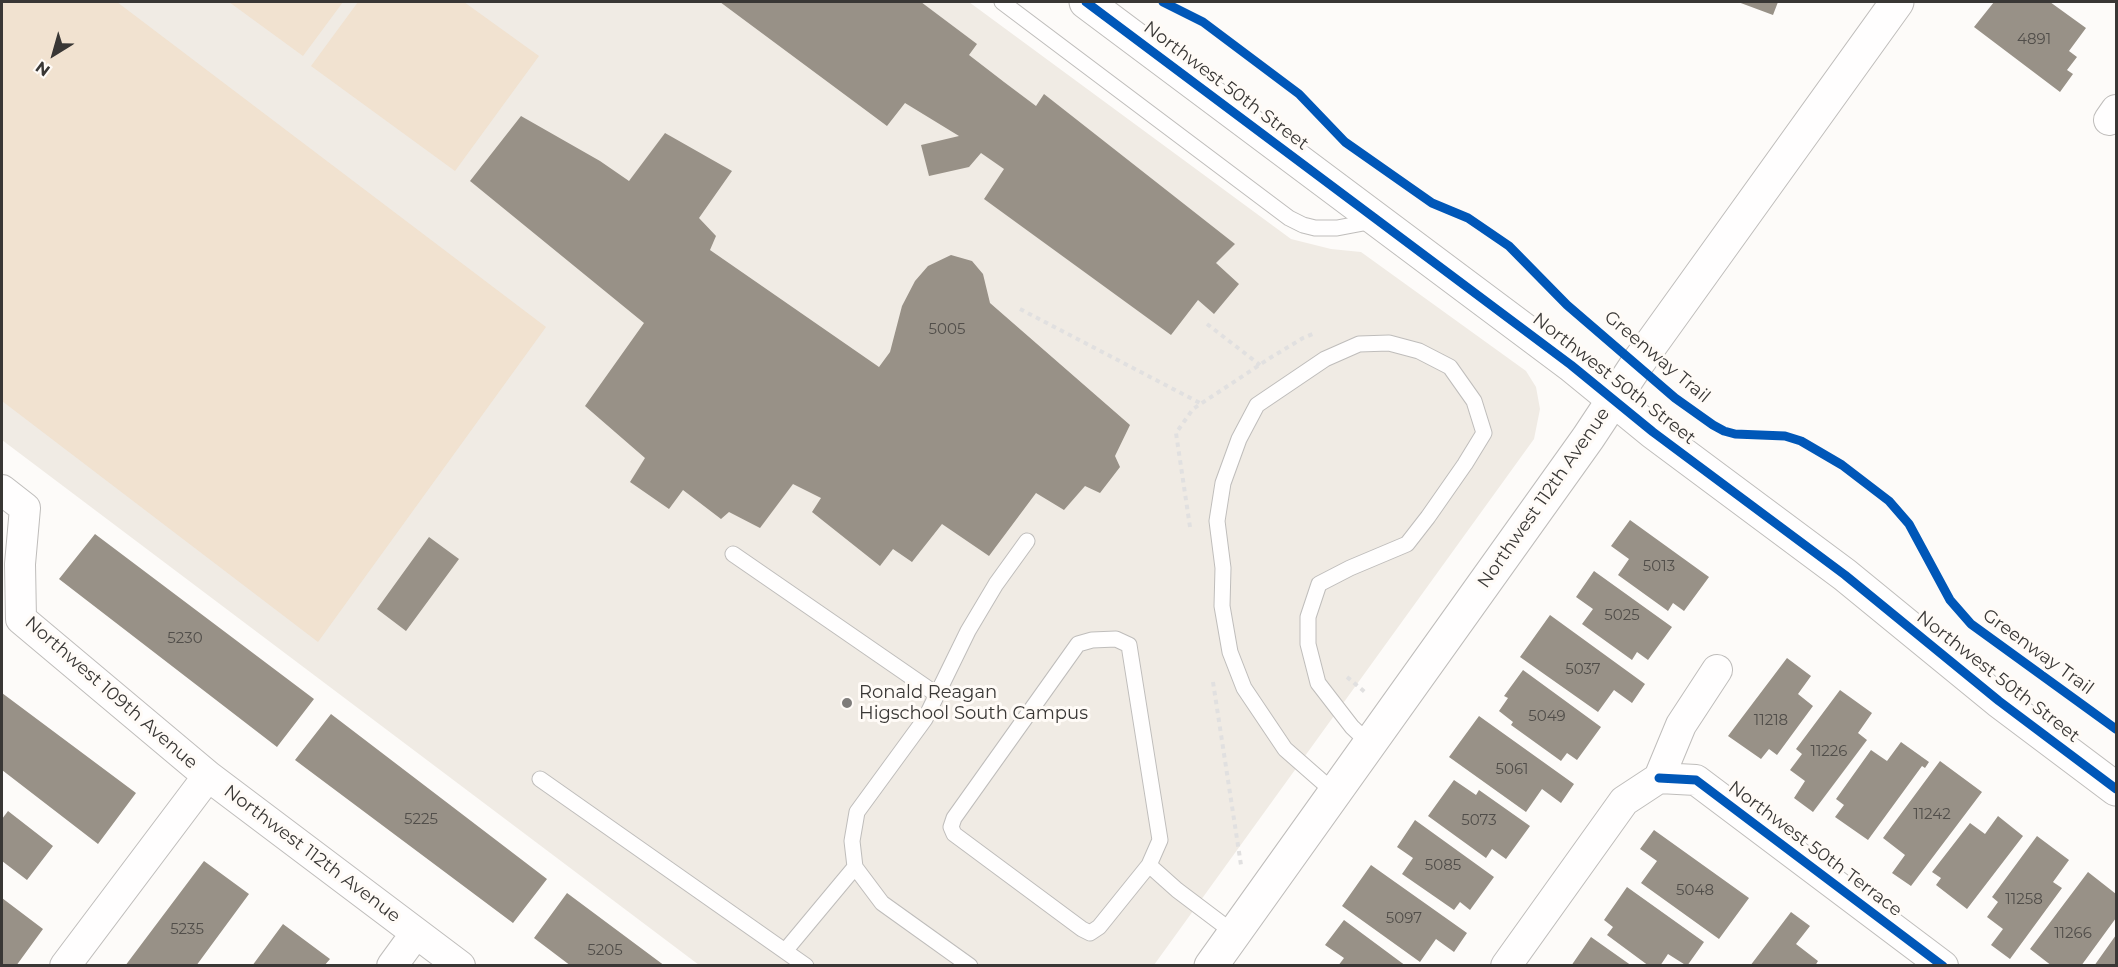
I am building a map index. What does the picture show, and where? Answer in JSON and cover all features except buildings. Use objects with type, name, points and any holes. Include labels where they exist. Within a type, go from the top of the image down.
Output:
[{"type":"street","name":"Northwest 50th Street","points":[[1086,2],[1571,365],[1653,432],[1845,575],[1999,701],[2116,789]]},
{"type":"street","name":"Northwest 112th Avenue","points":[[1211,966],[1897,2]]},
{"type":"street","name":"Northwest 109th Avenue","points":[[2,490],[25,508],[20,564],[21,619],[207,776],[65,966]]},
{"type":"street","points":[[1506,966],[1624,801],[1659,778],[1681,725],[1717,670]]},
{"type":"street","name":"Northwest 112th Avenue","points":[[207,776],[460,966]]},
{"type":"street","name":"Northwest 50th Terrace","points":[[1659,778],[1696,780],[1943,966]]},
{"type":"street","name":"Northwest 112th Avenue","points":[[392,966],[416,933]]},
{"type":"lane","points":[[1002,2],[1289,218],[1315,228],[1337,228],[1378,220]]},
{"type":"lane","points":[[1334,792],[1286,750],[1244,688],[1230,652],[1222,606],[1223,568],[1216,521],[1223,483],[1239,439],[1257,405],[1325,359],[1359,344],[1389,343],[1419,351],[1450,367],[1474,401],[1484,433],[1465,464],[1407,544],[1318,584],[1308,617],[1308,644],[1318,682],[1352,727],[1369,743]]},
{"type":"lane","points":[[970,966],[882,903],[855,867],[852,841],[857,812],[925,719],[968,631],[996,584],[1027,541]]},
{"type":"lane","points":[[733,554],[936,694]]},
{"type":"lane","points":[[1116,639],[1129,645],[1160,840],[1149,865],[1099,927],[1090,933],[963,843],[954,834],[951,826],[954,818],[1078,644],[1092,640],[1116,639]]},
{"type":"lane","points":[[540,779],[806,966]]},
{"type":"lane","points":[[1149,865],[1177,890],[1234,933]]},
{"type":"lane","points":[[786,951],[855,867]]},
{"type":"path","points":[[1020,309],[1200,403]]},
{"type":"path","points":[[1207,324],[1260,365]]},
{"type":"path","points":[[1192,539],[1176,433],[1192,409],[1200,403],[1303,338],[1322,331]]},
{"type":"path","points":[[1341,672],[1367,693]]},
{"type":"path","points":[[1213,679],[1241,867]]},
{"type":"shaded area","name":"Ronald Reagan Higschool South Campus","points":[[2,2],[969,2],[1291,239],[1331,249],[1361,252],[1526,371],[1536,387],[1540,409],[1534,439],[1154,965],[699,965],[2,440]]},
{"type":"shaded area","points":[[2,2],[117,2],[546,327],[318,642],[2,401]]},
{"type":"shaded area","points":[[229,2],[343,2],[303,56]]},
{"type":"shaded area","points":[[358,2],[464,2],[539,56],[455,171],[311,66]]},
{"type":"cycle path","points":[[1086,2],[1571,365],[1653,432],[1845,575],[1999,701],[2116,789]]},
{"type":"cycle path","name":"Greenway Trail","points":[[1163,2],[1203,22],[1299,94],[1345,142],[1432,203],[1468,218],[1509,246],[1567,305],[1675,398],[1713,425],[1735,434],[1785,436],[1801,441],[1842,465],[1889,501],[1909,524],[1950,600],[1971,624],[2116,729]]},
{"type":"cycle path","points":[[1659,778],[1696,780],[1943,966]]},
{"type":"place","name":"Ronald Reagan Higschool South Campus","points":[[847,703]]}]
